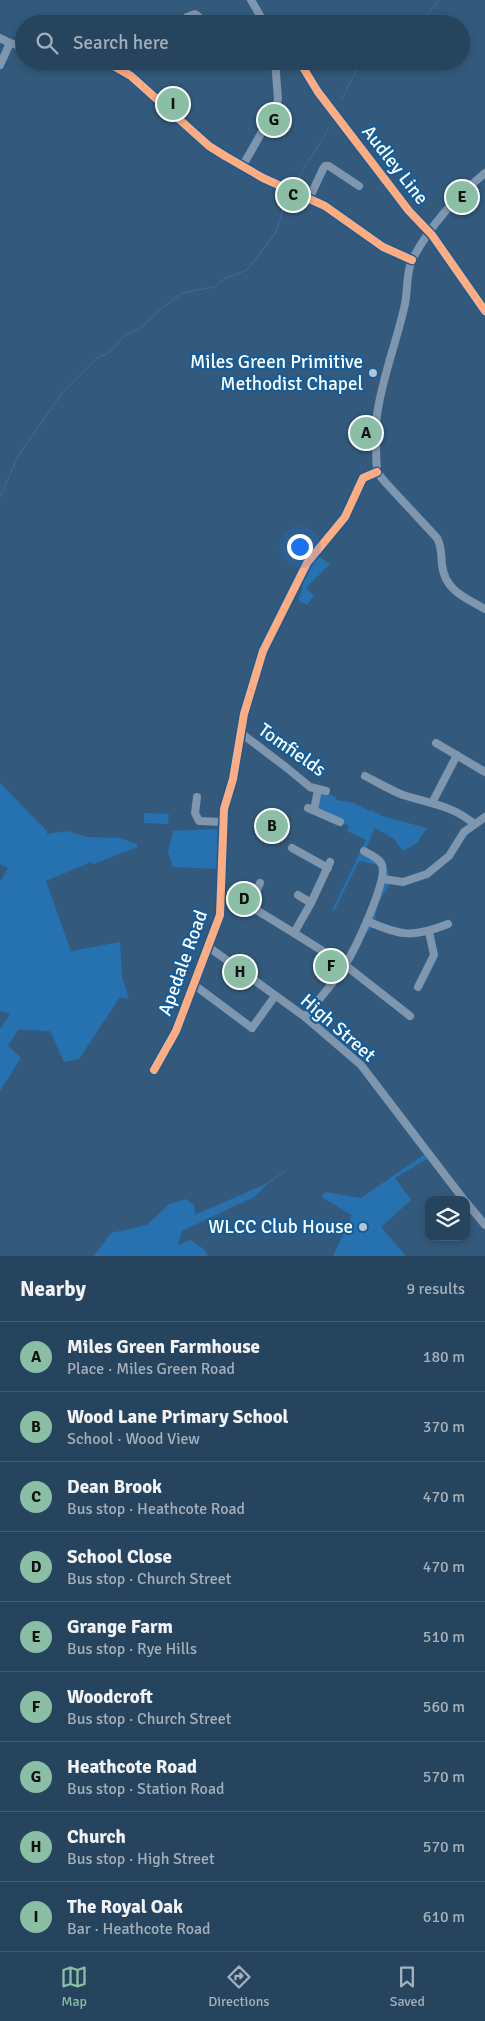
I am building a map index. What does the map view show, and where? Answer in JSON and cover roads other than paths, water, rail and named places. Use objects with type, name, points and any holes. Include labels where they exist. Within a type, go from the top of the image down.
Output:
[{"type":"street","points":[[251,0],[258,15]]},
{"type":"street","points":[[0,38],[15,44]]},
{"type":"street","points":[[0,64],[10,43]]},
{"type":"street","points":[[121,70],[131,76],[209,146],[242,166],[340,216],[383,247],[412,260]]},
{"type":"street","points":[[242,166],[276,107],[278,99],[276,70]]},
{"type":"street","points":[[309,199],[325,166],[329,166],[359,186]]},
{"type":"street","points":[[485,173],[468,187],[434,226],[412,260],[402,318],[376,424],[377,472],[437,538],[441,548],[443,571],[451,586],[461,597],[485,610]]},
{"type":"street","name":"Apedale Road","points":[[154,1070],[176,1031],[220,915],[222,900],[222,822],[224,809],[233,779],[244,714],[263,651],[307,563],[345,518],[363,478],[377,472]]},
{"type":"street","name":"Tomfields","points":[[240,733],[310,787],[322,791],[311,809],[340,822]]},
{"type":"street","points":[[436,743],[485,772]]},
{"type":"street","points":[[432,803],[457,755]]},
{"type":"street","points":[[365,776],[402,794],[464,815],[474,824]]},
{"type":"street","points":[[197,797],[195,813],[200,821],[222,822]]},
{"type":"street","points":[[383,879],[403,882],[427,874],[448,856],[464,832],[485,817]]},
{"type":"street","points":[[294,933],[329,865],[295,849],[301,842]]},
{"type":"street","points":[[305,1017],[345,965],[367,921],[383,879],[383,866],[379,860],[364,851]]},
{"type":"street","points":[[250,906],[260,883]]},
{"type":"street","points":[[298,895],[311,903]]},
{"type":"street","points":[[222,900],[250,906],[294,933],[345,965],[410,1016]]},
{"type":"street","points":[[367,921],[386,929],[407,934],[429,932],[444,924]]},
{"type":"street","points":[[418,986],[434,955],[429,932]]},
{"type":"street","name":"High Street","points":[[209,944],[210,948],[305,1017],[361,1065],[461,1196]]},
{"type":"street","points":[[193,984],[252,1028],[275,996]]},
{"type":"street","name":"High Street","points":[[470,1207],[485,1225]]},
{"type":"waterway","points":[[427,15],[439,0]]},
{"type":"waterway","points":[[342,99],[356,70]]},
{"type":"waterway","points":[[296,186],[302,170],[329,127]]},
{"type":"waterway","points":[[0,497],[18,456],[62,393],[97,358],[110,352],[125,335],[138,330],[182,293],[214,287],[224,279],[247,270],[275,234],[287,197]]},
{"type":"waterway","points":[[128,1256],[149,1239],[179,1222],[194,1220],[250,1196],[285,1171]]},
{"type":"place","name":"The Royal Oak","points":[[173,104]]},
{"type":"place","name":"Heathcote Road","points":[[274,120]]},
{"type":"place","name":"Dean Brook","points":[[293,195]]},
{"type":"place","name":"Grange Farm","points":[[462,197]]},
{"type":"place","name":"Miles Green Primitive Methodist Chapel","points":[[373,373]]},
{"type":"place","name":"Miles Green Farmhouse","points":[[366,433]]},
{"type":"place","name":"Wood Lane Primary School","points":[[272,826]]},
{"type":"place","name":"School Close","points":[[244,899]]},
{"type":"place","name":"Woodcroft","points":[[331,966]]},
{"type":"place","name":"Church","points":[[240,972]]},
{"type":"place","name":"WLCC Club House","points":[[363,1227]]}]
